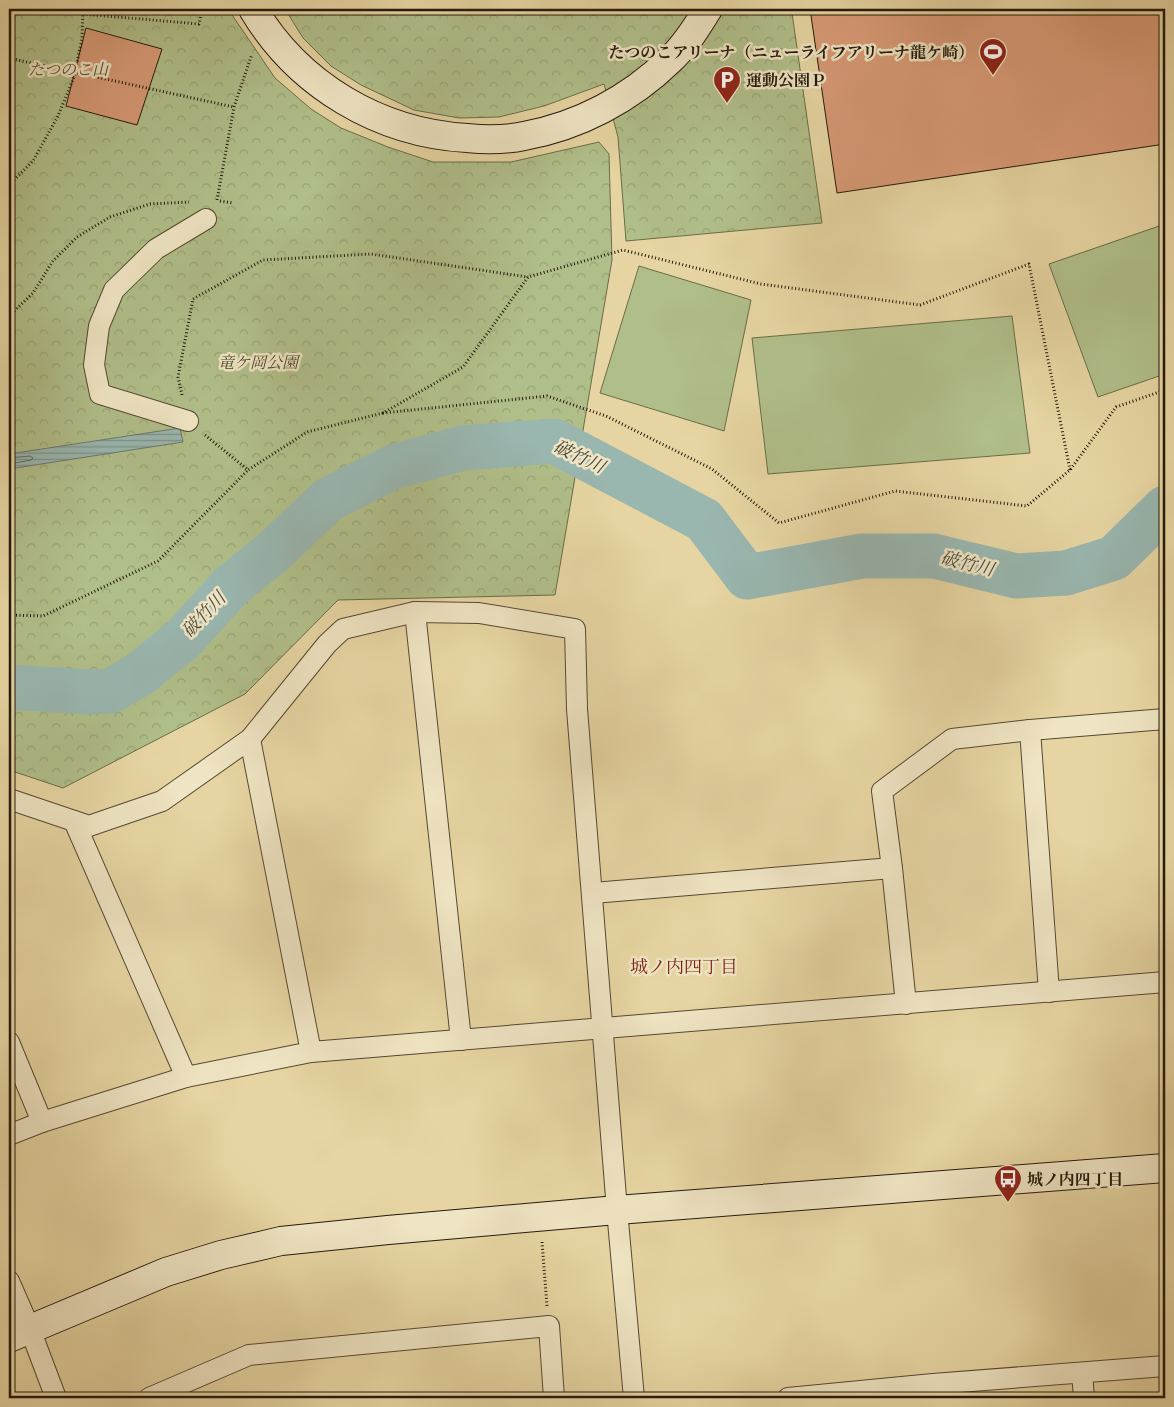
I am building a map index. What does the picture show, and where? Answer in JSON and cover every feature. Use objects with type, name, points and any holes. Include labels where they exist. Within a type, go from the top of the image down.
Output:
[{"type":"street","points":[[257,16],[287,55],[312,79],[346,102],[384,121],[417,132],[447,137],[487,140],[524,136],[561,126],[600,111],[640,86],[671,60],[694,32],[708,9]]},
{"type":"street","points":[[188,421],[100,394],[94,365],[99,326],[114,290],[156,249],[202,210]]},
{"type":"street","points":[[415,612],[461,1040]]},
{"type":"street","points":[[9,799],[89,826],[162,801],[250,738],[327,644],[343,629],[415,612],[479,613],[575,628],[577,709],[634,1398]]},
{"type":"street","points":[[906,1004],[882,791],[952,739],[1030,730],[1165,719]]},
{"type":"street","points":[[1030,730],[1049,992]]},
{"type":"street","points":[[250,738],[311,1052]]},
{"type":"street","points":[[74,821],[186,1077]]},
{"type":"street","points":[[593,894],[892,868]]},
{"type":"street","points":[[9,1135],[42,1122],[186,1077],[311,1052],[1165,982]]},
{"type":"street","points":[[9,1042],[42,1122]]},
{"type":"street","points":[[19,1334],[166,1272],[221,1255],[280,1241],[617,1210],[1165,1168]]},
{"type":"street","points":[[9,1281],[19,1334],[56,1398]]},
{"type":"street","points":[[149,1398],[249,1355],[549,1326],[554,1398]]},
{"type":"street","points":[[788,1398],[933,1391],[1082,1373],[1165,1366]]},
{"type":"street","points":[[1082,1373],[1084,1398]]},
{"type":"path","points":[[9,185],[33,161],[58,116],[74,76],[82,39],[83,9]]},
{"type":"path","points":[[83,14],[199,24],[202,9]]},
{"type":"path","points":[[233,203],[216,201],[234,107],[257,16]]},
{"type":"path","points":[[9,58],[234,107]]},
{"type":"path","points":[[9,316],[33,293],[53,261],[77,237],[110,217],[150,204],[202,210]]},
{"type":"path","points":[[248,470],[188,421],[178,377],[193,299],[263,260],[371,254],[528,277],[623,250],[761,284],[920,305],[1029,264],[1070,470]]},
{"type":"path","points":[[383,413],[463,367],[528,277]]},
{"type":"path","points":[[9,615],[43,616],[158,561],[248,470],[307,432],[383,413],[547,396],[606,416],[712,469],[780,523],[895,490],[1027,506],[1070,470],[1116,407],[1165,390]]},
{"type":"path","points":[[540,1218],[549,1326]]},
{"type":"green space","name":"竜ケ岡公園","points":[[9,9],[228,9],[275,78],[311,109],[341,128],[388,147],[433,162],[511,162],[599,142],[609,154],[612,260],[555,595],[338,600],[245,694],[63,788],[9,770]]},
{"type":"green space","points":[[285,9],[794,9],[792,13],[822,223],[626,241],[618,137],[604,84],[544,106],[499,117],[459,118],[414,110],[361,85],[331,66],[303,38]]},
{"type":"green space","points":[[1165,224],[1165,374],[1098,397],[1049,264]]},
{"type":"green space","points":[[639,266],[751,300],[724,431],[600,393]]},
{"type":"green space","points":[[1012,316],[1030,453],[768,474],[752,338]]},
{"type":"water","points":[[180,428],[183,442],[9,469],[9,454]]},
{"type":"building","name":"たつのこアリーナ（ニューライフアリーナ龍ケ崎）","points":[[810,9],[1165,9],[1165,144],[837,193]]},
{"type":"building","points":[[86,28],[162,49],[137,125],[66,106]]},
{"type":"waterway","name":"破竹川","points":[[9,687],[89,692],[111,691],[141,673],[183,639],[231,586],[273,552],[329,499],[393,467],[463,448],[554,441],[704,520],[747,577],[862,556],[934,556],[1016,576],[1066,573],[1114,558],[1165,508]]},
{"type":"place","name":"たつのこアリーナ（ニューライフアリーナ龍ケ崎）","points":[[993,76]]},
{"type":"place","name":"運動公園Ｐ","points":[[727,104]]},
{"type":"place","name":"城ノ内四丁目","points":[[1008,1203]]},
{"type":"district","name":"城ノ内四丁目","points":[[684,967]]},
{"type":"park label","name":"たつのこ山","points":[[68,69]]}]
